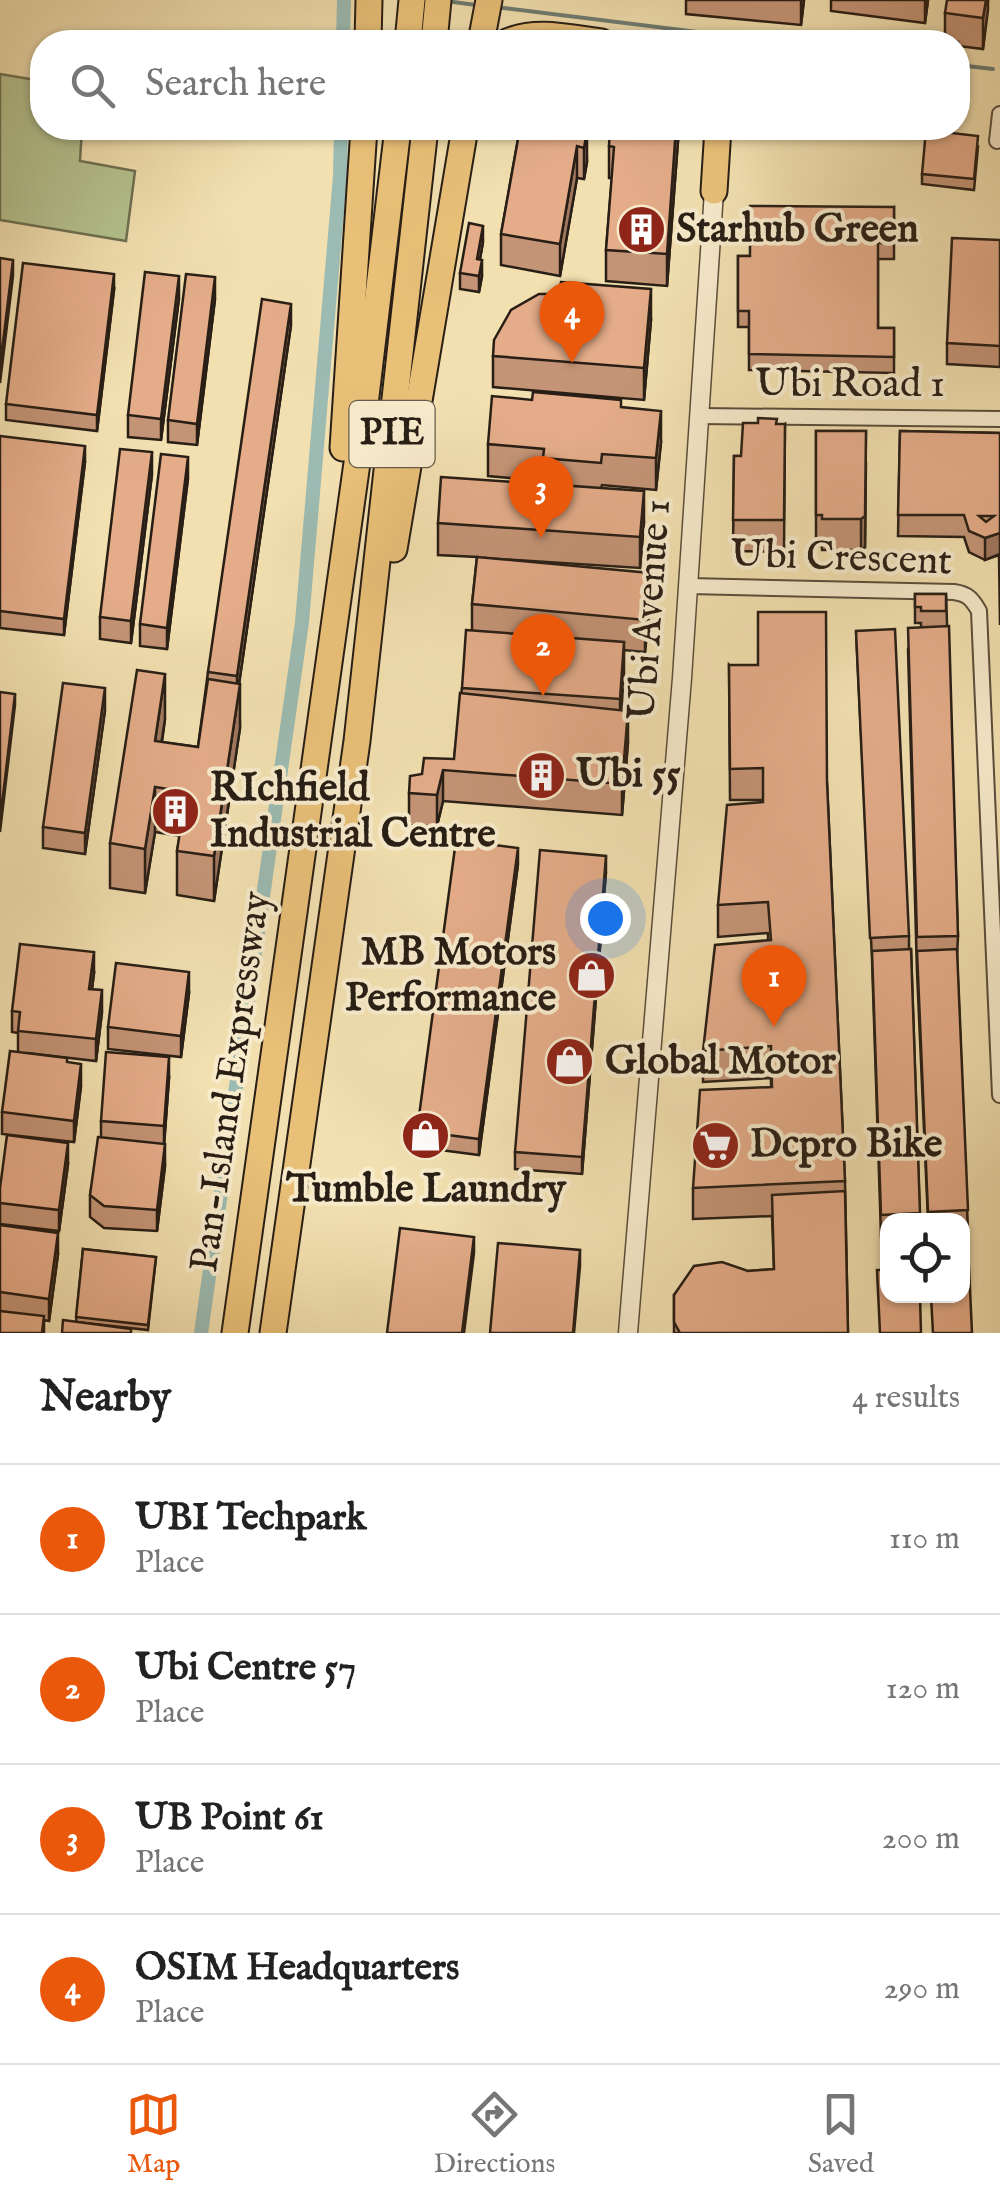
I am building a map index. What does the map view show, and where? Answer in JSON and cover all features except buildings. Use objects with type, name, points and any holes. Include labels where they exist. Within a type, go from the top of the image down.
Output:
[{"type":"highway","points":[[368,30],[369,0]]},
{"type":"highway","points":[[409,30],[412,0]]},
{"type":"highway","points":[[435,30],[438,0]]},
{"type":"highway","points":[[347,521],[338,494],[349,384],[363,140]]},
{"type":"highway","name":"Pan-Island Expressway","points":[[235,1333],[364,414],[397,140]]},
{"type":"highway","name":"Pan-Island Expressway","points":[[273,1333],[357,741],[425,140]]},
{"type":"highway","points":[[357,741],[390,575],[464,140]]},
{"type":"highway","points":[[714,192],[717,140]]},
{"type":"street","points":[[996,141],[1000,114]]},
{"type":"street","name":"Ubi Avenue 1","points":[[628,1333],[689,586],[714,192]]},
{"type":"street","name":"Ubi Road 1","points":[[700,416],[1000,419]]},
{"type":"street","name":"Ubi Crescent","points":[[689,586],[954,592],[967,594],[979,610],[1000,1095]]},
{"type":"green space","points":[[0,74],[30,79],[30,140],[81,140],[80,161],[135,171],[126,241],[0,220]]},
{"type":"waterway","points":[[343,30],[344,0]]},
{"type":"waterway","points":[[446,1],[476,5]]},
{"type":"waterway","points":[[495,7],[681,30]]},
{"type":"waterway","points":[[970,66],[993,69]]},
{"type":"waterway","points":[[201,1333],[302,622],[341,140]]},
{"type":"place","name":"Starhub Green","points":[[641,230]]},
{"type":"place","name":"OSIM Headquarters","points":[[572,363]]},
{"type":"place","name":"UB Point 61","points":[[541,538]]},
{"type":"place","name":"Ubi Centre 57","points":[[543,696]]},
{"type":"place","name":"Ubi 55","points":[[541,775]]},
{"type":"place","name":"RIchfield Industrial Centre","points":[[175,812]]},
{"type":"place","name":"MB Motors Performance","points":[[591,976]]},
{"type":"place","name":"UBI Techpark","points":[[774,1027]]},
{"type":"place","name":"Global Motor","points":[[570,1062]]},
{"type":"place","name":"Tumble Laundry","points":[[426,1135]]},
{"type":"place","name":"Dcpro Bike","points":[[715,1145]]}]
